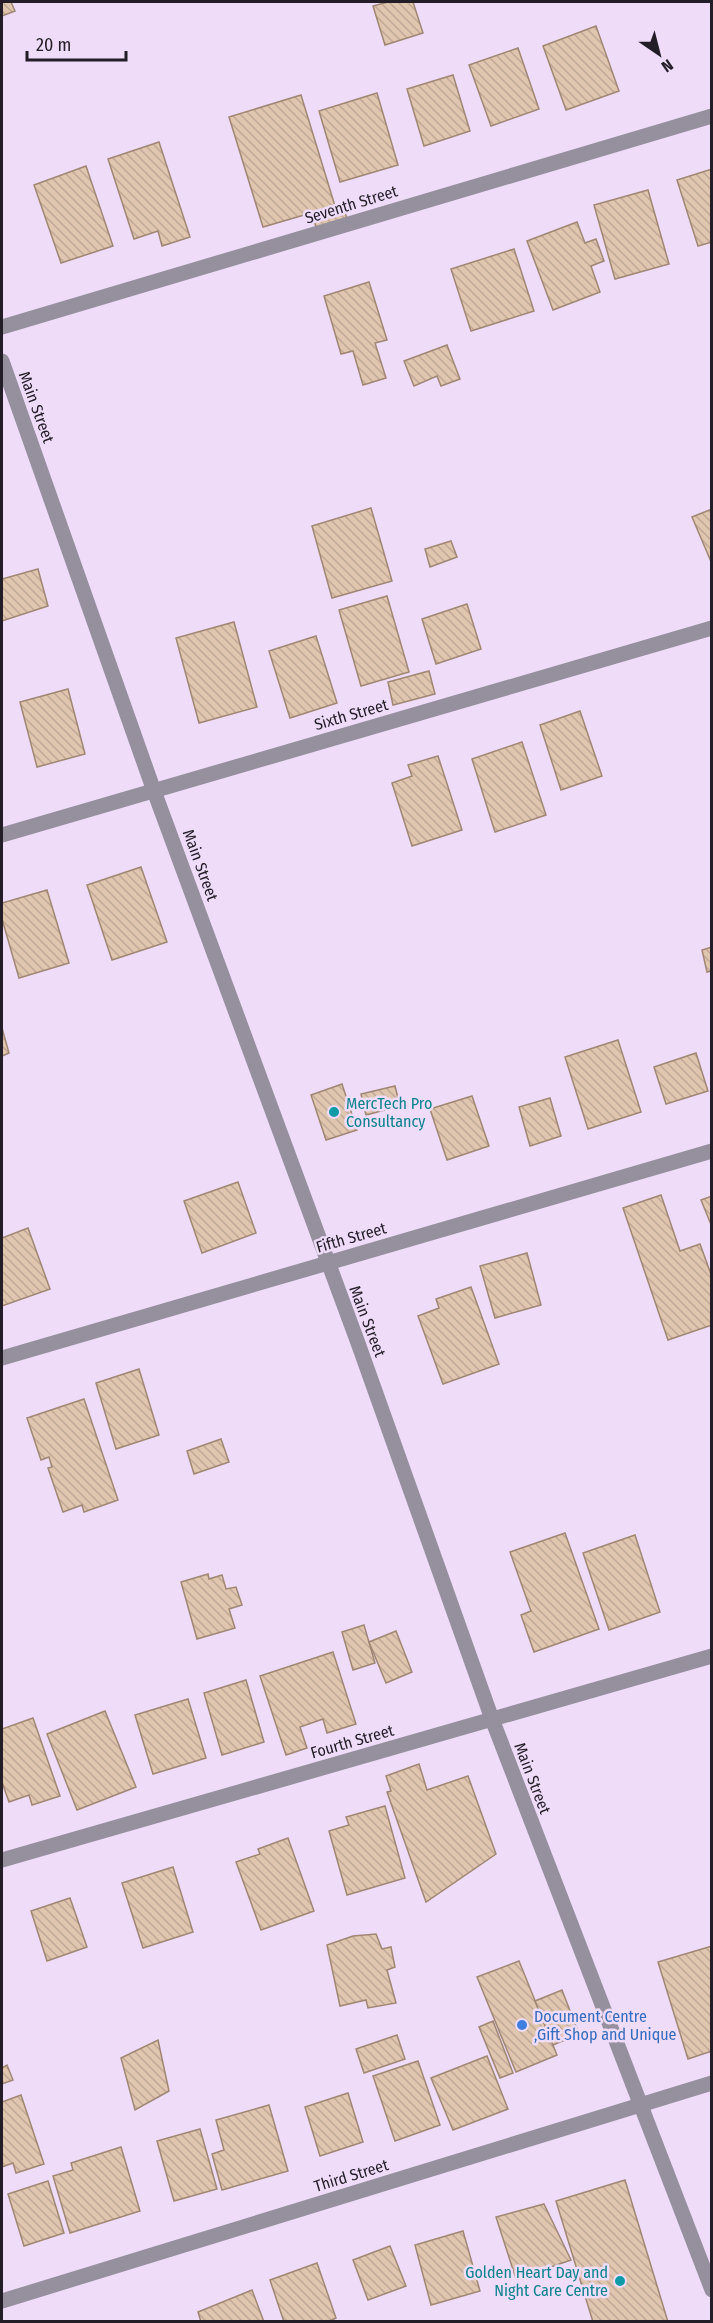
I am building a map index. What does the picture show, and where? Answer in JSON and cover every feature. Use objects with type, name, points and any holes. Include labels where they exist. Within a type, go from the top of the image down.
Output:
[{"type":"street","name":"Seventh Street","points":[[2,327],[711,116]]},
{"type":"street","name":"Main Street","points":[[2,361],[154,791],[357,1343],[492,1719],[711,2290]]},
{"type":"street","name":"Sixth Street","points":[[2,835],[711,628]]},
{"type":"street","name":"Fifth Street","points":[[2,1358],[711,1150]]},
{"type":"street","name":"Fourth Street","points":[[2,1860],[711,1656]]},
{"type":"street","name":"Third Street","points":[[2,2301],[711,2083]]},
{"type":"building","points":[[2,2],[11,2],[15,11],[2,16]]},
{"type":"building","points":[[388,2],[413,2],[423,33],[385,45],[373,6]]},
{"type":"building","points":[[596,26],[619,91],[566,110],[543,46]]},
{"type":"building","points":[[518,48],[539,109],[491,126],[469,65]]},
{"type":"building","points":[[453,75],[470,131],[424,146],[407,89]]},
{"type":"building","points":[[377,93],[398,165],[340,182],[319,111]]},
{"type":"building","points":[[301,95],[335,206],[263,227],[229,117]]},
{"type":"building","points":[[159,142],[190,237],[162,246],[158,231],[134,239],[108,159]]},
{"type":"building","points":[[86,166],[113,246],[61,263],[34,185]]},
{"type":"building","points":[[712,169],[712,242],[698,246],[677,180]]},
{"type":"building","points":[[648,190],[669,264],[615,279],[594,205]]},
{"type":"building","points":[[343,206],[347,219],[317,229],[312,216]]},
{"type":"building","points":[[577,222],[585,243],[596,239],[604,261],[591,266],[600,292],[553,310],[527,241]]},
{"type":"building","points":[[514,249],[534,311],[471,331],[451,269]]},
{"type":"building","points":[[369,282],[387,340],[375,343],[386,378],[363,385],[353,351],[341,354],[324,296]]},
{"type":"building","points":[[447,345],[460,379],[441,386],[437,376],[414,386],[404,361]]},
{"type":"building","points":[[371,508],[392,581],[332,598],[312,526]]},
{"type":"building","points":[[712,509],[712,564],[692,517]]},
{"type":"building","points":[[451,541],[457,557],[430,567],[425,549]]},
{"type":"building","points":[[38,569],[48,606],[2,621],[2,579]]},
{"type":"building","points":[[387,596],[409,672],[361,686],[339,610]]},
{"type":"building","points":[[467,604],[481,649],[436,664],[422,619]]},
{"type":"building","points":[[234,622],[257,707],[199,723],[176,638]]},
{"type":"building","points":[[316,636],[337,703],[290,718],[269,651]]},
{"type":"building","points":[[429,671],[435,694],[393,705],[388,682]]},
{"type":"building","points":[[68,689],[85,754],[37,767],[20,702]]},
{"type":"building","points":[[580,711],[602,776],[561,790],[540,725]]},
{"type":"building","points":[[522,742],[546,815],[495,832],[472,759]]},
{"type":"building","points":[[438,756],[462,830],[412,846],[392,783],[412,776],[408,765]]},
{"type":"building","points":[[141,867],[167,942],[112,960],[87,885]]},
{"type":"building","points":[[47,890],[69,963],[19,978],[2,919],[2,903]]},
{"type":"building","points":[[712,947],[712,971],[707,972],[702,950]]},
{"type":"building","points":[[2,1028],[9,1053],[2,1056]]},
{"type":"building","points":[[618,1040],[641,1112],[588,1129],[565,1057]]},
{"type":"building","points":[[696,1053],[708,1091],[666,1104],[654,1067]]},
{"type":"building","name":"MercTech Pro Consultancy","points":[[342,1084],[357,1130],[326,1140],[311,1095]]},
{"type":"building","points":[[395,1086],[400,1106],[366,1115],[361,1094]]},
{"type":"building","points":[[472,1096],[489,1146],[447,1160],[430,1109]]},
{"type":"building","points":[[550,1098],[561,1136],[530,1146],[519,1107]]},
{"type":"building","points":[[238,1182],[256,1233],[202,1253],[184,1201]]},
{"type":"building","points":[[661,1195],[680,1251],[700,1244],[712,1277],[712,1325],[668,1340],[623,1208]]},
{"type":"building","points":[[712,1196],[712,1227],[701,1200]]},
{"type":"building","points":[[28,1228],[50,1289],[2,1306],[2,1238]]},
{"type":"building","points":[[527,1253],[541,1305],[495,1318],[480,1266]]},
{"type":"building","points":[[471,1287],[499,1364],[443,1384],[418,1316],[439,1308],[436,1299]]},
{"type":"building","points":[[139,1369],[159,1435],[116,1449],[96,1383]]},
{"type":"building","points":[[84,1399],[118,1500],[84,1512],[82,1505],[63,1512],[48,1468],[52,1467],[49,1457],[41,1460],[27,1418]]},
{"type":"building","points":[[221,1439],[229,1462],[194,1474],[187,1451]]},
{"type":"building","points":[[565,1533],[599,1629],[534,1652],[521,1615],[531,1611],[510,1552]]},
{"type":"building","points":[[635,1535],[660,1612],[609,1630],[583,1553]]},
{"type":"building","points":[[208,1574],[209,1579],[222,1575],[226,1589],[236,1587],[242,1605],[229,1609],[235,1628],[197,1639],[181,1582]]},
{"type":"building","points":[[364,1625],[375,1663],[353,1670],[342,1632]]},
{"type":"building","points":[[396,1631],[412,1672],[386,1683],[369,1642]]},
{"type":"building","points":[[333,1652],[356,1724],[327,1733],[323,1719],[300,1727],[307,1748],[286,1755],[260,1676]]},
{"type":"building","points":[[246,1680],[264,1742],[222,1755],[204,1693]]},
{"type":"building","points":[[188,1699],[206,1758],[153,1774],[135,1715]]},
{"type":"building","points":[[105,1711],[136,1787],[77,1810],[47,1734]]},
{"type":"building","points":[[33,1718],[60,1796],[32,1805],[29,1795],[9,1802],[2,1782],[2,1729]]},
{"type":"building","points":[[419,1764],[427,1790],[468,1776],[496,1854],[426,1902],[387,1792],[391,1791],[386,1776]]},
{"type":"building","points":[[385,1806],[405,1878],[347,1895],[329,1831],[349,1825],[346,1817]]},
{"type":"building","points":[[288,1838],[314,1911],[261,1930],[236,1862],[260,1854],[258,1849]]},
{"type":"building","points":[[173,1867],[193,1932],[143,1948],[122,1883]]},
{"type":"building","points":[[70,1898],[87,1947],[47,1961],[31,1911]]},
{"type":"building","points":[[376,1934],[382,1949],[391,1947],[395,1967],[387,1970],[396,2003],[368,2008],[366,2000],[340,2006],[327,1945],[353,1936]]},
{"type":"building","points":[[712,1946],[712,2051],[688,2059],[658,1962]]},
{"type":"building","points":[[519,1961],[557,2055],[516,2072],[477,1977]]},
{"type":"building","points":[[562,1990],[579,2034],[553,2045],[535,2001]]},
{"type":"building","points":[[493,2021],[513,2073],[500,2078],[479,2027]]},
{"type":"building","points":[[397,2035],[405,2059],[364,2073],[356,2049]]},
{"type":"building","points":[[158,2040],[169,2091],[135,2110],[121,2058]]},
{"type":"building","points":[[487,2056],[508,2109],[453,2130],[431,2078]]},
{"type":"building","points":[[418,2061],[440,2125],[395,2141],[373,2076]]},
{"type":"building","points":[[7,2065],[13,2080],[2,2084],[2,2068]]},
{"type":"building","points":[[348,2093],[363,2142],[320,2156],[305,2107]]},
{"type":"building","points":[[21,2095],[44,2164],[16,2173],[13,2163],[2,2167],[2,2102]]},
{"type":"building","points":[[269,2105],[288,2171],[222,2190],[212,2154],[224,2150],[216,2120]]},
{"type":"building","points":[[200,2129],[217,2189],[174,2201],[157,2141]]},
{"type":"building","points":[[121,2147],[140,2211],[70,2233],[53,2176],[73,2170],[71,2163]]},
{"type":"building","points":[[625,2180],[668,2322],[593,2322],[556,2201]]},
{"type":"building","points":[[48,2181],[64,2233],[24,2246],[8,2194]]},
{"type":"building","points":[[544,2204],[571,2260],[516,2279],[496,2217]]},
{"type":"building","points":[[463,2231],[480,2291],[431,2305],[415,2245]]},
{"type":"building","points":[[390,2246],[406,2286],[368,2300],[353,2260]]},
{"type":"building","points":[[317,2263],[336,2318],[327,2322],[284,2322],[270,2280]]},
{"type":"building","points":[[252,2290],[264,2322],[201,2322],[198,2312]]},
{"type":"place","name":"MercTech Pro Consultancy","points":[[334,1112]]},
{"type":"place","name":"Document Centre ,Gift Shop and Unique","points":[[522,2025]]},
{"type":"place","name":"Golden Heart Day and Night Care Centre","points":[[620,2281]]}]
